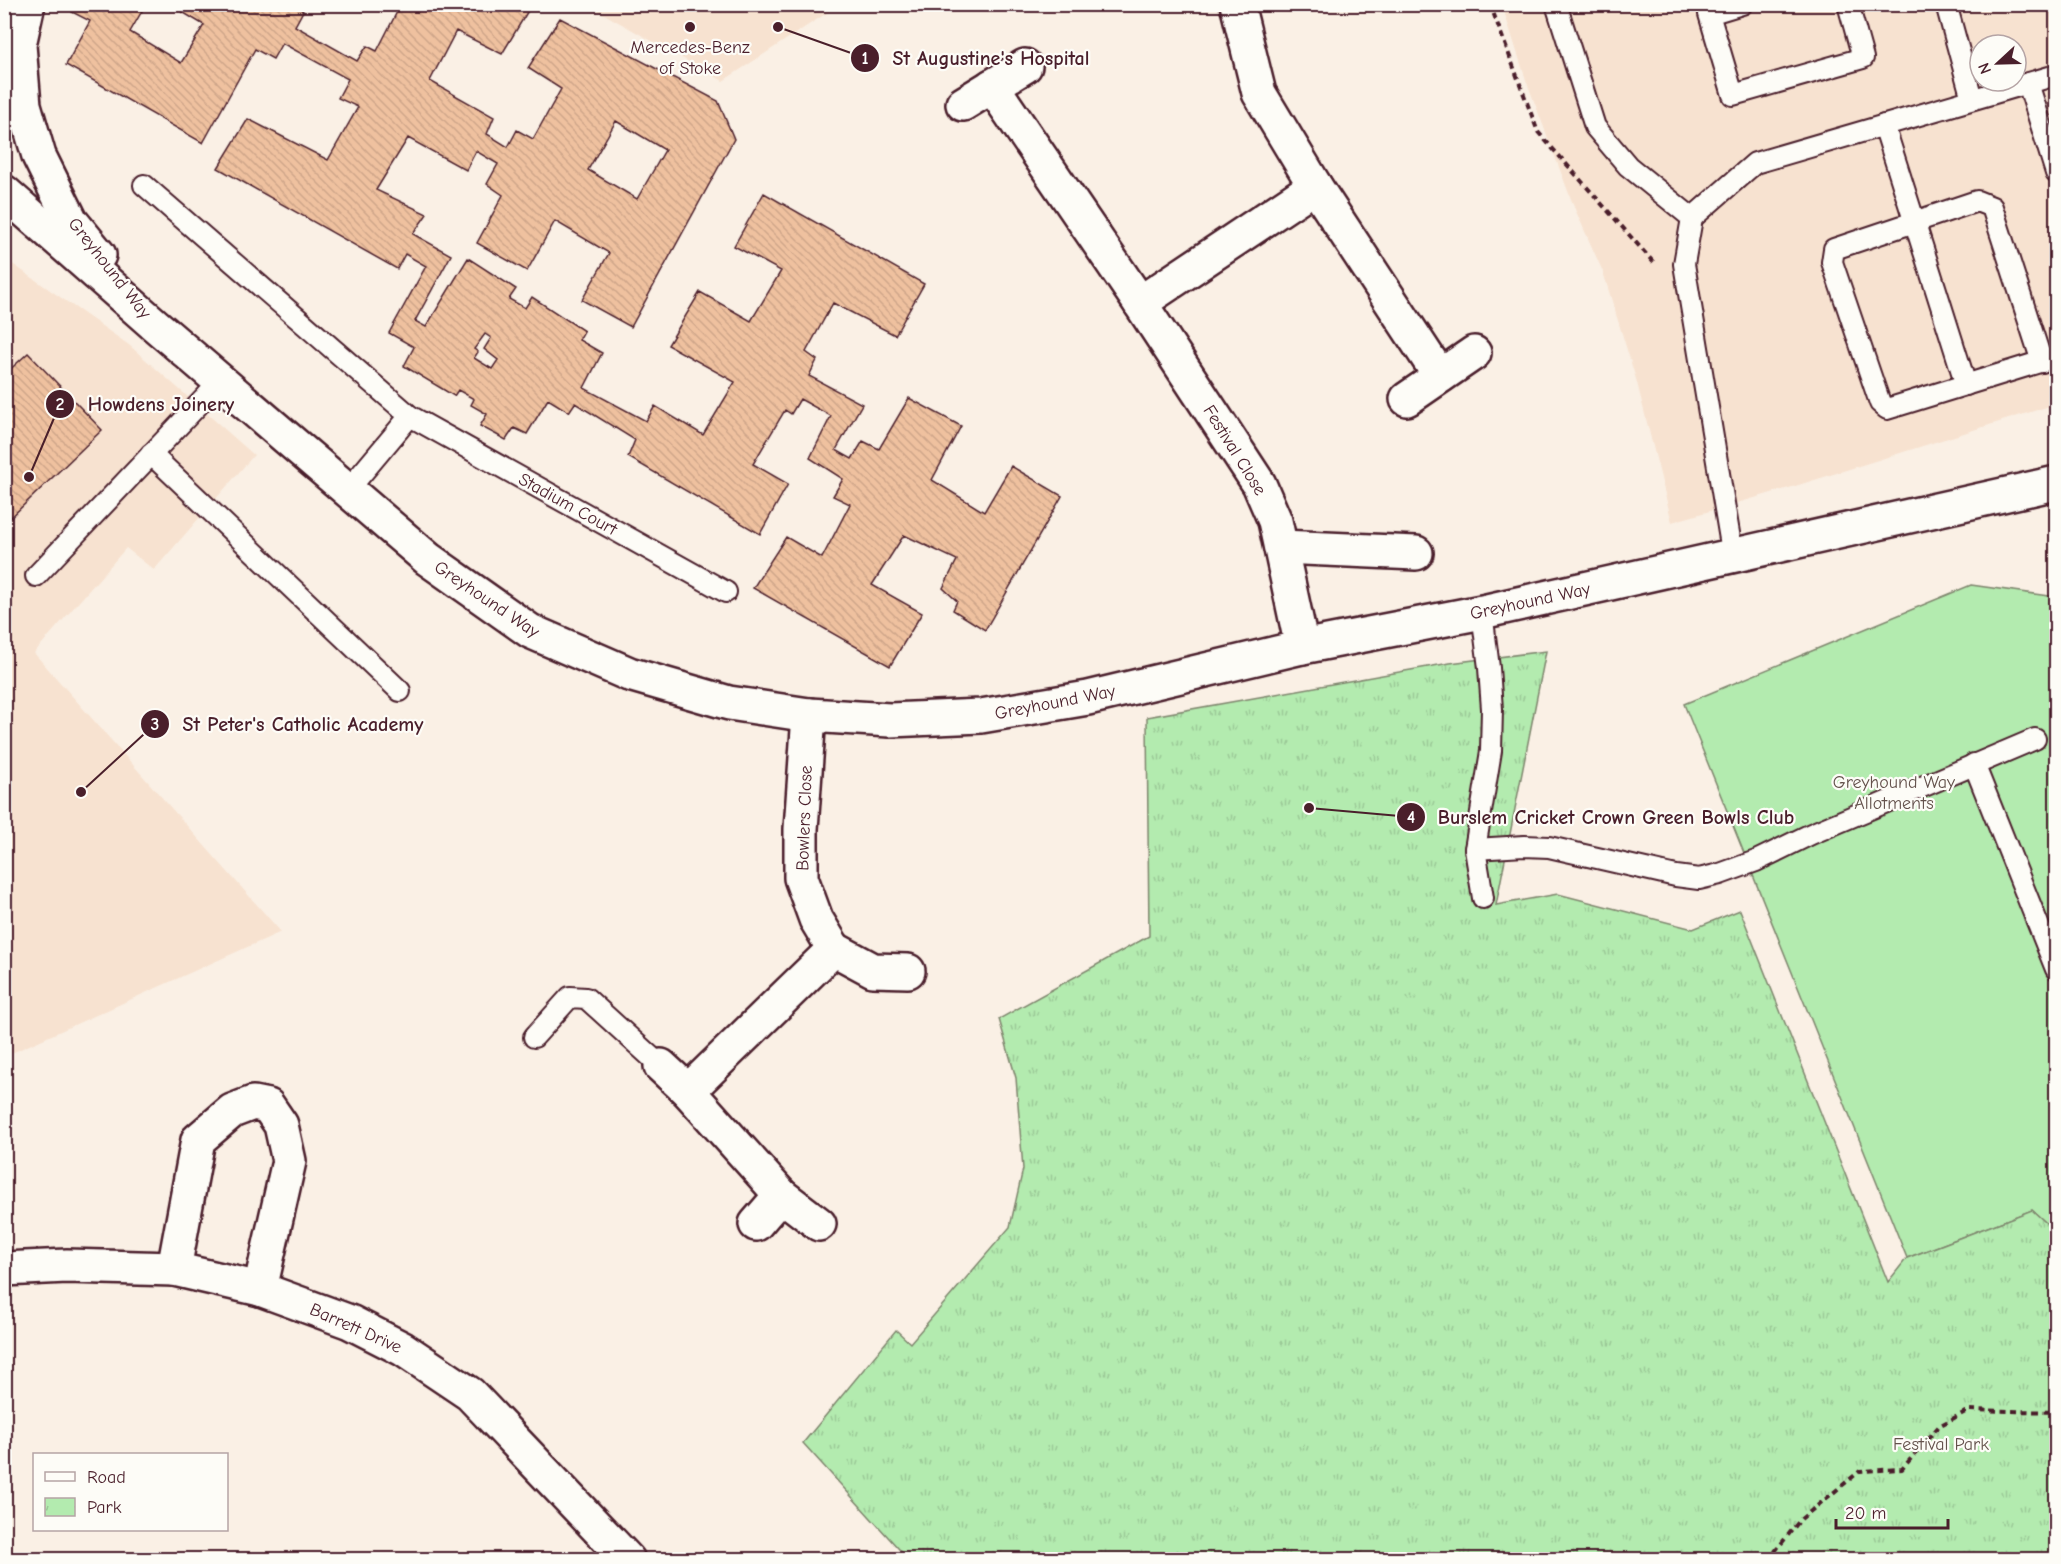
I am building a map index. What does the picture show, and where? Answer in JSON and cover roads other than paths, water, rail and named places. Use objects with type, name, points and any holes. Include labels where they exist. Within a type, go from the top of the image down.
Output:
[{"type":"street","name":"Greyhound Way","points":[[28,4],[19,45],[24,105],[39,156],[71,221],[155,325]]},
{"type":"street","points":[[1237,4],[1259,93],[1316,186],[1440,376]]},
{"type":"street","points":[[963,104],[1024,66]]},
{"type":"street","name":"Festival Close","points":[[992,86],[1140,303],[1259,484],[1275,522],[1302,647]]},
{"type":"street","points":[[1140,303],[1316,186]]},
{"type":"street","name":"Greyhound Way","points":[[4,192],[428,559],[530,631],[629,674],[729,703],[809,715],[890,720],[981,716],[1088,698],[1302,647],[1482,612],[2056,483]]},
{"type":"street","points":[[1407,399],[1474,353]]},
{"type":"street","points":[[1281,547],[1416,553]]},
{"type":"street","name":"Bowlers Close","points":[[809,715],[801,829],[801,878],[816,919],[834,949]]},
{"type":"street","points":[[688,1091],[834,949],[873,970],[908,971]]},
{"type":"street","points":[[661,1066],[688,1091],[781,1195],[819,1224]]},
{"type":"street","points":[[174,1269],[198,1140],[232,1111],[253,1103],[268,1106],[281,1125],[289,1161],[260,1289]]},
{"type":"street","points":[[756,1224],[781,1195]]},
{"type":"street","name":"Barrett Drive","points":[[4,1269],[67,1266],[174,1269],[260,1289],[350,1322],[403,1348],[470,1394],[628,1560]]},
{"type":"lane","points":[[1556,4],[1595,126],[1628,166],[1692,218]]},
{"type":"lane","points":[[1742,4],[1709,14],[1733,95],[1863,58],[1848,4]]},
{"type":"lane","points":[[1946,4],[1972,99]]},
{"type":"lane","points":[[2056,75],[2028,82],[2056,173]]},
{"type":"lane","points":[[1734,557],[1684,264],[1692,218],[1755,163],[1992,93]]},
{"type":"lane","points":[[1884,125],[1966,385]]},
{"type":"lane","name":"Stadium Court","points":[[144,185],[410,416],[726,592]]},
{"type":"lane","points":[[1977,201],[1992,207],[2049,359],[1887,409],[1880,404],[1832,262],[1834,249],[1913,221],[1977,201]]},
{"type":"lane","points":[[36,576],[220,381]]},
{"type":"lane","points":[[348,490],[410,416]]},
{"type":"lane","points":[[151,454],[400,691]]},
{"type":"lane","points":[[1482,612],[1490,668],[1492,709],[1491,751],[1475,849],[1483,898]]},
{"type":"lane","points":[[1475,849],[1549,847],[1676,876],[1699,879],[1756,861],[1810,834],[2035,739]]},
{"type":"lane","points":[[1974,764],[2056,969]]},
{"type":"lane","points":[[534,1037],[570,997],[586,998],[661,1066]]},
{"type":"place","name":"Mercedes-Benz of Stoke","points":[[690,27]]},
{"type":"place","name":"St Augustine's Hospital","points":[[778,27]]},
{"type":"place","name":"Howdens Joinery","points":[[29,477]]},
{"type":"place","name":"St Peter's Catholic Academy","points":[[81,792]]},
{"type":"place","name":"Burslem Cricket Crown Green Bowls Club","points":[[1309,808]]},
{"type":"park label","name":"Greyhound Way Allotments","points":[[1894,792]]},
{"type":"park label","name":"Festival Park","points":[[1941,1444]]}]
